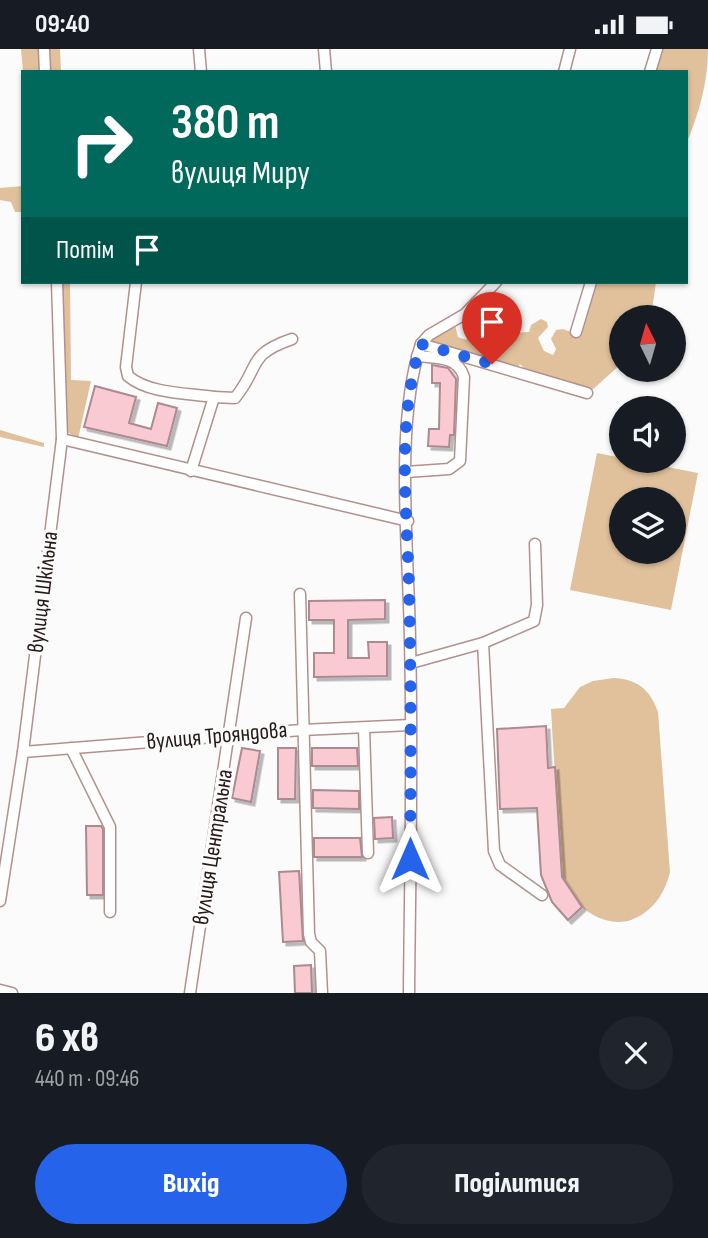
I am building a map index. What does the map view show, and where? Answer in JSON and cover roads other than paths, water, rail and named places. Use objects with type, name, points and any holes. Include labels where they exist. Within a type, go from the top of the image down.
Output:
[{"type":"street","points":[[44,49],[45,70]]},
{"type":"street","points":[[199,49],[201,70]]},
{"type":"street","points":[[324,49],[326,70]]},
{"type":"street","points":[[565,70],[570,49]]},
{"type":"street","points":[[651,70],[656,49]]},
{"type":"street","name":"вулиця Шкільна","points":[[0,901],[23,752],[62,439],[57,284]]},
{"type":"street","points":[[136,284],[126,367],[128,376],[139,384],[160,390],[235,398],[256,358],[267,348],[292,339]]},
{"type":"street","points":[[409,993],[411,663],[406,472],[409,395],[421,344],[429,335],[465,314],[494,284]]},
{"type":"street","points":[[576,332],[590,284]]},
{"type":"street","points":[[421,344],[587,393]]},
{"type":"street","points":[[406,472],[449,469],[460,461],[464,377],[461,369],[456,362],[417,356]]},
{"type":"street","points":[[191,471],[214,397]]},
{"type":"street","points":[[62,439],[408,521]]},
{"type":"street","points":[[411,663],[484,643],[534,621],[537,605],[535,544]]},
{"type":"street","points":[[300,594],[309,934],[311,942],[320,951],[321,993]]},
{"type":"street","name":"вулиця Центральна","points":[[190,993],[246,618]]},
{"type":"street","points":[[484,643],[494,851],[500,865],[541,895]]},
{"type":"street","name":"вулиця Трояндова","points":[[23,752],[230,735],[411,725]]},
{"type":"street","points":[[363,729],[368,853]]},
{"type":"street","points":[[71,748],[110,827],[110,912]]},
{"type":"street","points":[[0,990],[12,993]]}]
